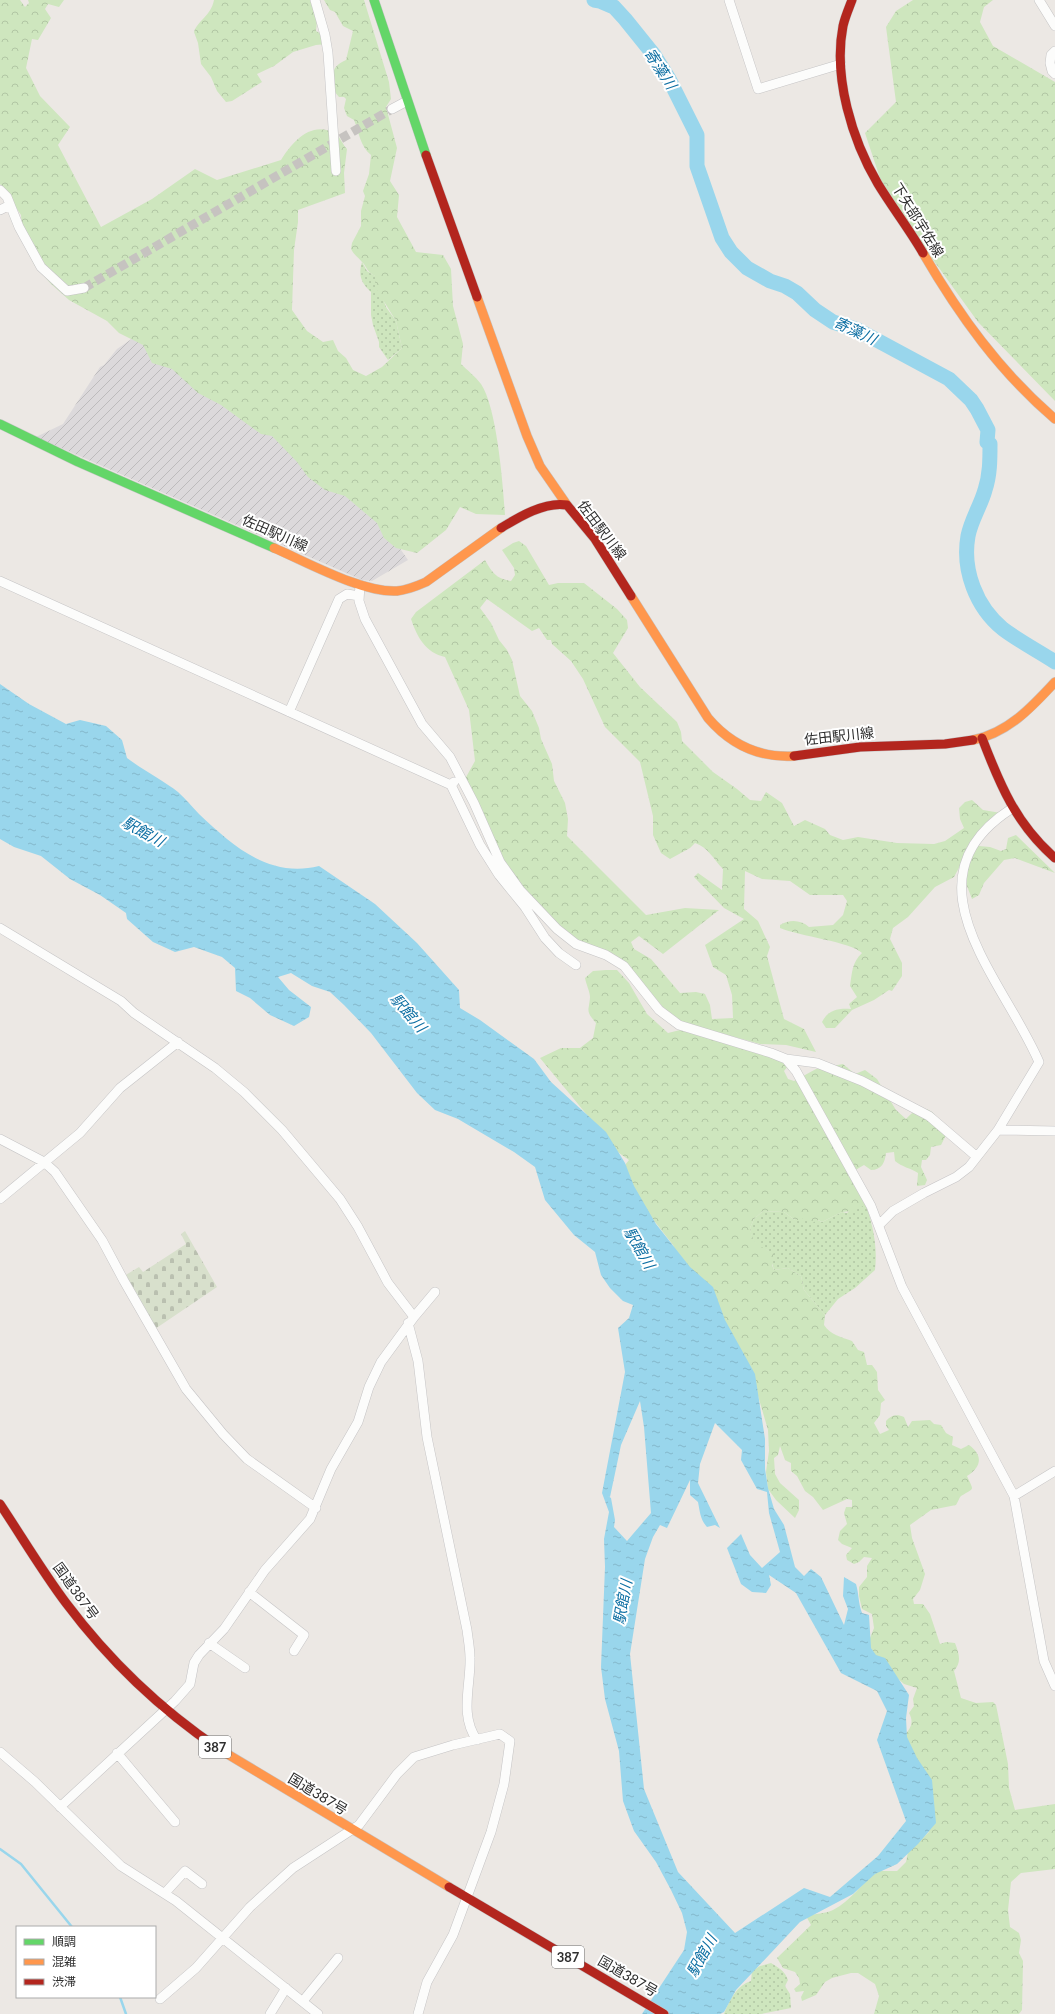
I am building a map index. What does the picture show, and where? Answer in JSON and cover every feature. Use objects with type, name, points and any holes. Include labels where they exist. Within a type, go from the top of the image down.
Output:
[{"type":"main road","points":[[374,0],[407,101],[531,447],[540,466],[567,505]]},
{"type":"main road","name":"下矢部宇佐線","points":[[852,0],[841,32],[841,64],[847,98],[859,144],[873,176],[939,280],[985,348],[1030,399],[1055,419]]},
{"type":"main road","name":"佐田駅川線","points":[[0,424],[78,462],[360,585],[384,591],[404,590],[419,586],[434,577],[496,531],[542,508],[559,504],[567,505],[578,516],[600,546],[708,718],[719,731],[735,742],[762,754],[786,756],[859,747],[947,743],[982,738],[992,735],[1014,721],[1028,710],[1055,682]]},
{"type":"main road","points":[[982,738],[1011,809],[1035,839],[1055,858]]},
{"type":"main road","name":"国道387号","points":[[0,1498],[16,1529]]},
{"type":"main road","name":"国道387号","points":[[0,1504],[58,1593],[83,1625],[119,1666],[166,1709],[219,1750],[664,2014]]},
{"type":"street","points":[[315,0],[326,36],[336,171]]},
{"type":"street","points":[[729,0],[758,89],[841,64]]},
{"type":"street","points":[[1039,0],[1055,26]]},
{"type":"street","points":[[1055,51],[1051,55],[1050,63],[1052,71],[1055,74]]},
{"type":"street","points":[[392,109],[407,101]]},
{"type":"street","points":[[0,190],[7,197],[19,227],[41,267],[67,291],[84,288]]},
{"type":"street","points":[[0,210],[10,205]]},
{"type":"street","points":[[0,581],[451,785],[480,845],[499,875],[525,907],[545,938],[559,954],[576,965]]},
{"type":"street","points":[[360,585],[360,609],[365,620],[422,724],[446,751],[461,778],[500,862],[520,890],[557,930],[576,944],[606,955],[624,966],[659,1010],[672,1021],[702,1033],[771,1052],[786,1059],[804,1060],[836,1070],[910,1105],[929,1116],[977,1158]]},
{"type":"street","points":[[288,712],[339,599],[347,594],[359,596]]},
{"type":"street","points":[[451,785],[461,778]]},
{"type":"street","points":[[879,1225],[893,1211],[956,1177],[977,1158],[998,1130],[1039,1062],[1028,1036],[988,969],[969,928],[966,920],[960,886],[965,863],[974,846],[993,820],[1011,809]]},
{"type":"street","points":[[0,928],[104,989],[121,1001],[134,1013],[215,1068],[244,1092],[277,1124],[309,1161],[348,1211],[388,1283],[411,1320],[418,1361],[427,1437],[467,1630],[470,1657],[467,1715],[471,1729],[477,1740]]},
{"type":"street","points":[[0,1199],[80,1133],[120,1088],[178,1042]]},
{"type":"street","points":[[786,1059],[796,1071],[807,1089],[871,1206],[902,1287],[1014,1496],[1044,1661],[1055,1686]]},
{"type":"street","points":[[998,1130],[1055,1131]]},
{"type":"street","points":[[0,1139],[44,1162],[55,1172],[97,1232],[176,1373],[199,1406],[247,1459],[316,1508]]},
{"type":"street","points":[[60,1807],[166,1709],[190,1684],[196,1660],[209,1643],[227,1625],[249,1592],[272,1562],[305,1526],[316,1508],[332,1469],[358,1422],[376,1371],[411,1320],[435,1292]]},
{"type":"street","points":[[1014,1496],[1055,1471]]},
{"type":"street","points":[[249,1592],[304,1635],[294,1651]]},
{"type":"street","points":[[209,1643],[245,1668]]},
{"type":"street","points":[[160,1999],[196,1968],[250,1907],[293,1868],[352,1830],[363,1821],[397,1774],[414,1757],[453,1745],[500,1734],[510,1741],[504,1784],[496,1817],[469,1899],[450,1942],[427,1982],[418,2014]]},
{"type":"street","points":[[0,1752],[29,1776],[121,1866],[165,1893],[224,1938],[318,2014]]},
{"type":"street","points":[[117,1753],[175,1822]]},
{"type":"street","points":[[165,1893],[185,1871],[202,1884]]},
{"type":"street","points":[[303,2001],[338,1958]]},
{"type":"street","points":[[270,2014],[286,1988]]},
{"type":"shaded area","points":[[133,338],[221,400],[306,455],[372,508],[408,560],[372,581],[362,580],[36,437],[63,424],[100,367],[104,365],[117,349]]},
{"type":"green space","points":[[0,0],[20,0],[25,7],[29,3],[28,0],[64,0],[59,7],[48,4],[45,9],[51,18],[38,40],[32,39],[26,68],[40,96],[70,127],[58,145],[101,227],[152,199],[195,169],[217,180],[281,160],[297,140],[311,131],[319,129],[327,130],[337,135],[347,149],[344,173],[345,193],[298,210],[294,250],[292,310],[307,331],[323,342],[333,340],[338,351],[346,358],[353,370],[366,376],[382,367],[402,348],[396,321],[375,287],[375,276],[368,271],[351,249],[352,243],[361,226],[361,211],[365,196],[363,191],[369,174],[371,155],[362,143],[354,120],[347,116],[344,108],[346,99],[344,97],[339,97],[334,91],[334,70],[336,66],[346,60],[353,31],[343,26],[335,12],[330,10],[324,0],[364,0],[389,82],[391,99],[386,107],[397,148],[390,181],[399,195],[397,217],[416,252],[443,255],[451,269],[453,306],[463,344],[461,364],[481,384],[487,395],[498,447],[505,515],[476,514],[460,507],[446,530],[417,553],[396,548],[384,538],[377,523],[345,496],[325,490],[308,477],[297,462],[272,436],[261,434],[221,405],[198,393],[172,369],[152,363],[143,345],[119,333],[107,321],[69,300],[51,284],[35,266],[23,243],[21,215],[0,184]]},
{"type":"green space","points":[[214,0],[310,0],[317,21],[316,31],[328,38],[327,44],[316,45],[293,52],[274,66],[257,74],[262,82],[232,101],[226,102],[217,91],[211,77],[201,64],[198,43],[194,32],[198,24],[210,10]]},
{"type":"green space","points":[[913,0],[993,0],[984,7],[980,22],[993,46],[1055,82],[1055,401],[978,322],[885,193],[865,133],[896,102],[886,27],[896,11]]},
{"type":"green space","points":[[362,262],[367,271],[375,276],[386,307],[396,321],[402,348],[388,360],[379,347],[379,342],[373,325],[371,315],[371,292],[363,282],[360,275]]},
{"type":"green space","points":[[519,541],[526,546],[549,585],[558,583],[584,583],[617,609],[627,620],[628,628],[613,653],[640,687],[677,722],[681,732],[682,741],[713,772],[750,800],[761,801],[766,792],[782,803],[794,826],[805,820],[825,829],[830,835],[843,840],[858,837],[897,843],[934,844],[945,841],[964,828],[960,819],[959,808],[965,802],[972,800],[983,810],[1001,813],[981,833],[979,846],[990,847],[1001,851],[1006,849],[1008,838],[1016,835],[1055,873],[1015,858],[1004,860],[984,883],[979,895],[972,899],[965,881],[968,851],[954,877],[935,887],[908,917],[893,928],[890,939],[902,963],[902,976],[892,991],[889,990],[874,1000],[852,1010],[835,1028],[826,1028],[822,1022],[830,1012],[842,1009],[851,1009],[849,1004],[857,997],[850,986],[854,964],[862,953],[856,949],[836,942],[780,928],[780,925],[795,921],[809,927],[833,925],[843,915],[847,901],[843,895],[810,895],[790,881],[762,879],[745,871],[744,909],[758,921],[770,947],[767,956],[784,1019],[804,1029],[816,1052],[786,1045],[760,1044],[684,1023],[668,1013],[627,965],[583,945],[552,923],[498,855],[465,779],[475,761],[469,710],[445,657],[438,655],[427,648],[419,638],[411,619],[416,612],[485,560],[498,577],[511,581],[515,575],[514,568],[502,550]],"holes":[[[487,599],[532,631],[539,628],[547,640],[551,640],[552,644],[571,661],[583,679],[605,727],[640,762],[653,816],[653,835],[661,853],[670,859],[690,848],[695,843],[704,847],[723,869],[722,890],[698,873],[694,877],[724,908],[744,919],[705,945],[713,967],[726,975],[732,995],[733,1018],[712,1019],[710,1005],[705,994],[696,992],[680,993],[651,959],[634,949],[631,942],[639,936],[663,954],[719,910],[685,908],[646,915],[567,836],[568,819],[565,803],[554,781],[552,764],[541,739],[539,728],[532,711],[520,696],[512,660],[507,650],[499,640],[491,623],[480,608]]]},
{"type":"green space","points":[[617,970],[629,983],[647,1014],[668,1033],[680,1030],[785,1059],[788,1066],[784,1071],[788,1079],[794,1081],[816,1069],[843,1064],[855,1074],[865,1070],[877,1079],[896,1110],[906,1119],[920,1109],[925,1109],[935,1115],[943,1127],[946,1135],[941,1145],[931,1147],[930,1155],[926,1160],[922,1160],[921,1167],[927,1180],[925,1185],[917,1186],[918,1173],[900,1165],[895,1161],[894,1152],[886,1153],[884,1162],[878,1169],[871,1170],[864,1165],[852,1172],[864,1198],[863,1206],[854,1211],[842,1212],[822,1222],[818,1220],[812,1223],[808,1221],[806,1216],[801,1220],[795,1220],[784,1212],[763,1211],[754,1219],[750,1228],[755,1242],[774,1254],[772,1265],[774,1270],[788,1268],[801,1276],[804,1290],[825,1315],[824,1325],[840,1337],[852,1341],[858,1350],[864,1352],[867,1365],[872,1365],[877,1372],[878,1390],[885,1400],[881,1403],[880,1415],[874,1423],[880,1434],[889,1430],[886,1426],[886,1421],[890,1417],[904,1417],[908,1427],[912,1421],[930,1420],[934,1424],[941,1425],[946,1433],[953,1437],[952,1445],[961,1449],[969,1445],[977,1453],[979,1461],[978,1465],[976,1469],[967,1476],[972,1489],[961,1496],[956,1505],[931,1510],[910,1525],[912,1538],[925,1574],[920,1590],[913,1599],[914,1604],[923,1604],[930,1614],[940,1644],[946,1642],[955,1643],[959,1654],[959,1661],[957,1668],[954,1671],[961,1698],[976,1703],[993,1702],[996,1705],[1008,1764],[1009,1788],[1015,1810],[1055,1804],[1055,1869],[1021,1873],[1011,1882],[1008,1910],[1010,1927],[1019,1933],[1021,1940],[1019,1953],[1023,1961],[1022,2010],[1019,2014],[874,2014],[879,1996],[875,1984],[858,1973],[851,1973],[832,1978],[825,1982],[816,1995],[802,2001],[801,1997],[804,1991],[796,1992],[794,1989],[800,1984],[799,1978],[795,1972],[783,1968],[777,1958],[811,1925],[806,1916],[831,1911],[839,1906],[851,1897],[877,1871],[897,1871],[906,1862],[908,1852],[929,1832],[931,1815],[905,1735],[911,1725],[909,1713],[914,1706],[913,1699],[917,1688],[904,1684],[879,1662],[868,1643],[874,1628],[872,1614],[862,1609],[859,1596],[859,1587],[867,1577],[867,1566],[872,1558],[864,1557],[859,1562],[854,1564],[847,1560],[846,1555],[852,1548],[842,1544],[838,1540],[840,1531],[847,1524],[844,1513],[846,1507],[852,1507],[852,1500],[847,1499],[823,1510],[813,1497],[805,1491],[797,1476],[791,1471],[791,1463],[785,1460],[780,1446],[778,1455],[774,1458],[775,1474],[780,1483],[799,1500],[799,1510],[795,1518],[776,1500],[768,1489],[766,1472],[769,1451],[768,1430],[756,1389],[681,1263],[673,1245],[645,1209],[621,1170],[629,1160],[612,1148],[597,1127],[540,1058],[561,1048],[580,1048],[593,1038],[596,1023],[589,1013],[590,995],[585,978],[593,971]]},
{"type":"green space","points":[[864,1198],[874,1234],[876,1251],[875,1270],[855,1288],[838,1299],[825,1315],[804,1290],[801,1276],[788,1268],[774,1270],[768,1250],[761,1248],[755,1243],[750,1228],[754,1219],[763,1211],[784,1212],[795,1220],[806,1215],[822,1222],[842,1212],[847,1213]]},
{"type":"green space","points":[[185,1231],[217,1287],[155,1329],[124,1276],[139,1267],[143,1272],[186,1244],[181,1234]]},
{"type":"green space","points":[[771,1963],[781,1970],[787,1977],[788,1980],[785,1986],[790,1994],[791,2008],[761,2014],[724,2014],[728,2004],[738,1990],[746,1983],[751,1981],[752,1971],[760,1966]]},
{"type":"water","name":"駅館川","points":[[0,684],[29,704],[66,724],[80,720],[106,726],[122,740],[127,758],[178,792],[225,838],[253,857],[268,864],[284,868],[301,869],[319,866],[375,904],[417,943],[459,990],[460,1008],[480,1020],[534,1059],[551,1082],[606,1132],[625,1163],[634,1186],[656,1224],[690,1267],[713,1287],[725,1320],[755,1374],[765,1439],[765,1469],[768,1488],[774,1509],[784,1525],[795,1567],[804,1576],[811,1569],[821,1577],[844,1625],[848,1609],[843,1596],[844,1577],[856,1584],[862,1613],[869,1615],[871,1648],[876,1655],[885,1658],[909,1695],[906,1718],[907,1737],[917,1758],[932,1780],[936,1823],[918,1844],[897,1864],[875,1874],[853,1894],[800,1922],[736,1990],[724,2012],[720,2014],[642,2014],[684,1950],[687,1932],[682,1913],[671,1890],[656,1862],[634,1831],[623,1801],[619,1751],[605,1699],[601,1667],[605,1567],[604,1539],[609,1512],[602,1493],[625,1372],[618,1328],[629,1318],[633,1305],[623,1301],[610,1288],[601,1275],[595,1252],[574,1235],[545,1200],[535,1167],[514,1152],[458,1119],[435,1110],[417,1093],[371,1033],[330,992],[312,986],[291,973],[278,977],[289,990],[311,1007],[309,1017],[294,1026],[270,1015],[250,998],[236,991],[235,968],[222,957],[194,947],[175,952],[153,942],[127,919],[126,913],[100,895],[70,879],[41,856],[14,847],[0,839]],"holes":[[[640,1401],[644,1427],[651,1513],[627,1541],[614,1527],[615,1520],[611,1498],[608,1496],[610,1497],[621,1445]],[[715,1423],[742,1450],[741,1460],[757,1489],[767,1492],[769,1513],[780,1552],[762,1568],[750,1555],[741,1534],[727,1548],[741,1584],[752,1592],[766,1593],[771,1585],[769,1575],[796,1593],[841,1673],[877,1691],[887,1711],[877,1740],[906,1821],[878,1856],[830,1897],[804,1888],[735,1933],[678,1872],[644,1789],[630,1654],[645,1559],[653,1537],[660,1525],[667,1528],[690,1480],[690,1495],[698,1502],[703,1521],[707,1527],[715,1525],[720,1528],[698,1483],[700,1464]]]},
{"type":"waterway","name":"寄藻川","points":[[594,0],[614,7],[654,55],[669,79],[697,135],[697,166],[722,238],[731,252],[747,268],[770,281],[785,286],[797,293],[815,310],[833,322],[858,330],[949,379],[971,400],[988,430],[987,442],[990,444],[987,484],[971,524],[968,536],[967,562],[969,575],[978,599],[993,620],[1022,642],[1055,662]]},
{"type":"waterway","points":[[0,1849],[21,1864],[71,1926]]},
{"type":"waterway","points":[[120,1998],[126,2014]]},
{"type":"tunnel","points":[[84,288],[392,109]]},
{"type":"traffic: fast","points":[[374,0],[426,155]]},
{"type":"traffic: fast","points":[[0,424],[78,462],[274,548]]},
{"type":"traffic: slow","points":[[923,253],[951,298],[982,342],[1016,382],[1055,419]]},
{"type":"traffic: slow","points":[[477,297],[527,436],[540,466],[567,505]]},
{"type":"traffic: slow","points":[[274,548],[351,582],[383,590],[397,591],[408,589],[426,582],[501,528]]},
{"type":"traffic: slow","points":[[631,596],[708,718],[726,736],[746,748],[757,752],[769,755],[794,756]]},
{"type":"traffic: slow","points":[[973,740],[986,737],[997,732],[1018,718],[1055,682]]},
{"type":"traffic: slow","points":[[219,1749],[449,1887]]},
{"type":"traffic: jam","points":[[852,0],[843,26],[841,46],[843,87],[847,108],[860,148],[869,167],[883,193],[923,253]]},
{"type":"traffic: jam","points":[[426,155],[477,297]]},
{"type":"traffic: jam","points":[[501,528],[532,511],[550,505],[567,505],[595,539],[631,596]]},
{"type":"traffic: jam","points":[[982,738],[1011,803],[1030,832],[1055,858]]},
{"type":"traffic: jam","points":[[794,756],[860,747],[945,744],[973,740]]},
{"type":"traffic: jam","points":[[0,1504],[57,1591],[99,1644],[156,1700],[197,1734],[219,1749]]},
{"type":"traffic: jam","points":[[449,1887],[664,2014]]}]
